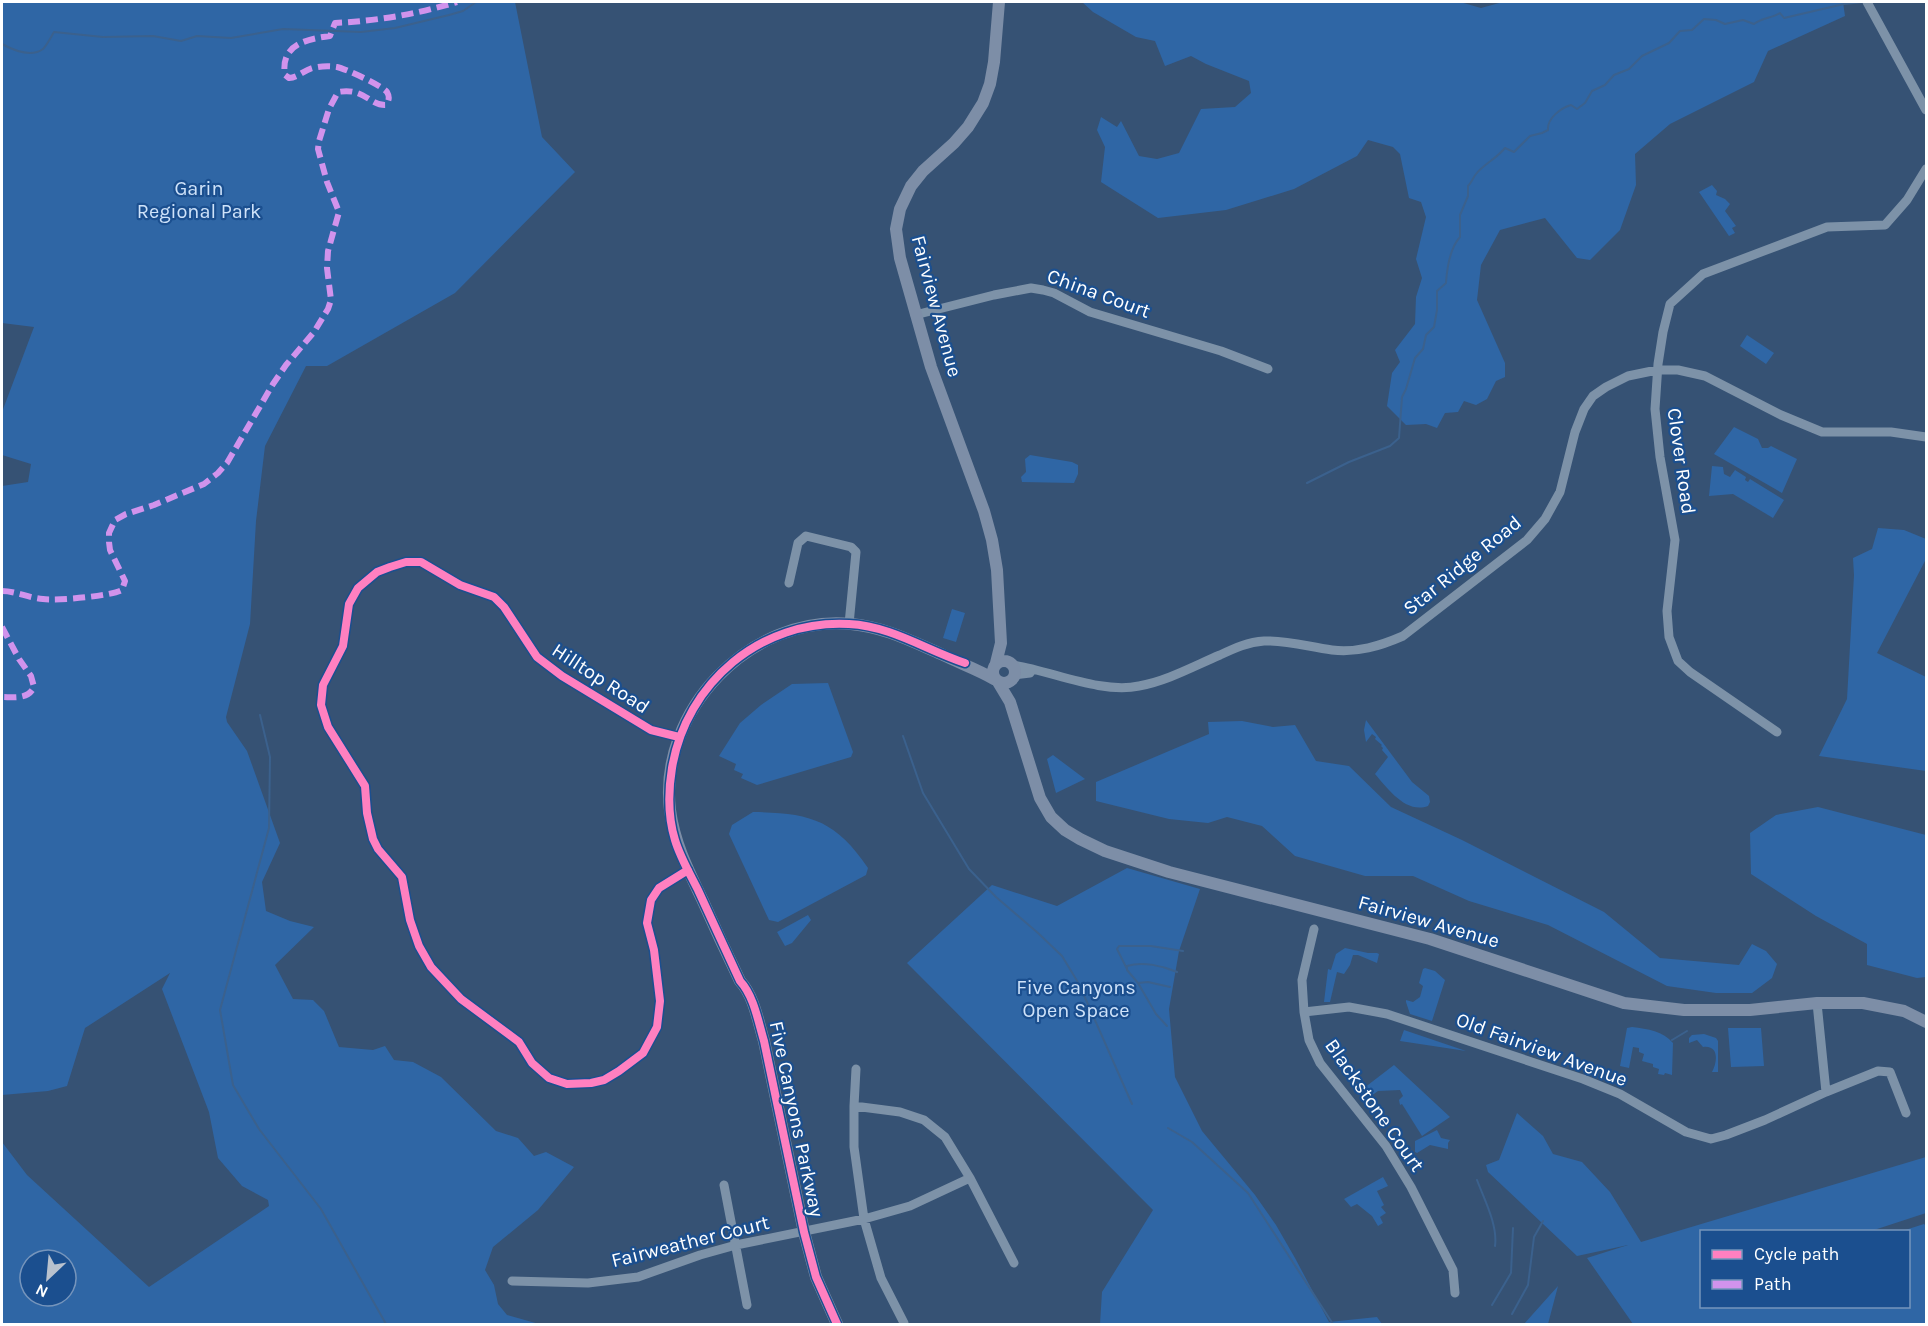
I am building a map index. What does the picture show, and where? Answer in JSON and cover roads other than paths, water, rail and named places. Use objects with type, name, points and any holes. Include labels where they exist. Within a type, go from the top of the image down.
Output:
[{"type":"main road","name":"Fairview Avenue","points":[[999,2],[994,62],[990,84],[982,103],[968,127],[911,186],[900,209],[896,229],[897,244],[915,315],[931,367],[984,510],[992,540],[997,570],[1004,671],[1010,702],[1040,798],[1051,817],[1072,834],[1106,851],[1169,872],[1430,939],[1624,1003],[1684,1010],[1750,1010],[1816,1003],[1863,1003],[1904,1011],[1926,1022]]},
{"type":"main road","name":"Five Canyons Parkway","points":[[829,1324],[810,1278],[756,1037],[740,990],[740,981],[675,840],[669,808],[669,786],[679,737],[691,710],[710,684],[732,662],[759,644],[786,633],[816,625],[849,624],[892,633],[965,663],[1004,671]]},
{"type":"main road","name":"Five Canyons Parkway","points":[[801,1232],[816,1277],[837,1324]]},
{"type":"street","points":[[1867,2],[1926,110]]},
{"type":"street","name":"Clover Road","points":[[1778,732],[1690,672],[1678,661],[1669,637],[1667,611],[1675,540],[1660,458],[1655,409],[1657,370],[1670,304],[1703,274],[1827,227],[1885,225],[1907,200],[1926,169]]},
{"type":"street","name":"China Court","points":[[915,315],[1031,288],[1054,293],[1090,312],[1221,351],[1268,369]]},
{"type":"street","name":"Star Ridge Road","points":[[1004,671],[1035,671],[1103,687],[1137,687],[1155,682],[1246,644],[1280,641],[1334,650],[1360,649],[1381,645],[1403,636],[1527,540],[1545,519],[1560,492],[1575,432],[1584,409],[1593,396],[1628,376],[1657,370],[1678,370],[1705,376],[1782,415],[1822,432],[1891,432],[1926,437]]},
{"type":"street","points":[[789,583],[798,543],[806,536],[851,547],[856,552],[849,624]]},
{"type":"street","name":"Hilltop Road","points":[[679,737],[651,730],[562,676],[537,657],[504,607],[494,597],[460,585],[421,562],[406,562],[376,572],[358,588],[349,604],[343,646],[323,685],[321,705],[328,727],[365,786],[367,813],[373,840],[402,877],[410,920],[419,946],[431,967],[460,999],[519,1042],[532,1063],[549,1078],[567,1084],[604,1080],[643,1053],[657,1027],[660,1001],[654,950],[647,923],[651,900],[659,888],[688,870]]},
{"type":"street","name":"Blackstone Court","points":[[1314,929],[1302,980],[1309,1040],[1320,1063],[1386,1146],[1411,1187],[1453,1270],[1455,1293]]},
{"type":"street","points":[[1816,1003],[1826,1092]]},
{"type":"street","name":"Old Fairview Avenue","points":[[1304,1012],[1349,1007],[1387,1014],[1583,1079],[1620,1094],[1686,1132],[1711,1139],[1726,1136],[1878,1071],[1890,1072],[1906,1113]]},
{"type":"street","points":[[856,1069],[854,1148],[864,1219],[881,1278],[904,1323]]},
{"type":"street","points":[[854,1106],[900,1112],[924,1120],[945,1137],[970,1178],[1014,1263]]},
{"type":"street","name":"Fairweather Court","points":[[512,1281],[588,1283],[638,1277],[736,1245],[864,1219],[910,1206],[970,1178]]},
{"type":"street","points":[[724,1185],[747,1305]]},
{"type":"waterway","points":[[2,44],[17,51],[38,52],[43,49],[54,32],[103,37],[153,36],[181,41],[197,36],[231,38],[283,29],[361,32],[395,28],[449,15],[463,11],[476,2]]},
{"type":"waterway","points":[[1307,483],[1349,462],[1390,446],[1399,438],[1402,397],[1415,358],[1423,349],[1426,335],[1434,327],[1437,291],[1446,283],[1451,252],[1460,237],[1460,215],[1468,196],[1468,186],[1483,167],[1505,148],[1514,152],[1530,136],[1548,130],[1552,118],[1563,108],[1571,105],[1577,109],[1585,103],[1592,91],[1605,85],[1614,75],[1629,69],[1642,56],[1669,43],[1680,31],[1692,30],[1704,19],[1716,20],[1725,24],[1743,20],[1754,24],[1780,13],[1784,18],[1844,4],[1863,2]]},
{"type":"waterway","points":[[260,715],[270,757],[269,828],[220,1010],[233,1085],[259,1129],[321,1209],[386,1324]]},
{"type":"waterway","points":[[903,736],[923,793],[969,869],[996,897],[1062,956],[1079,984],[1132,1104]]},
{"type":"waterway","points":[[1127,969],[1117,949],[1119,946],[1151,946],[1183,951]]},
{"type":"waterway","points":[[1170,987],[1148,982],[1138,983],[1127,970],[1127,966],[1153,965],[1177,972]]},
{"type":"waterway","points":[[1138,983],[1156,1014],[1167,1026]]},
{"type":"waterway","points":[[1672,1040],[1687,1031]]},
{"type":"waterway","points":[[1168,1128],[1192,1142],[1248,1193],[1333,1324]]},
{"type":"waterway","points":[[1477,1180],[1492,1221],[1495,1246]]},
{"type":"waterway","points":[[1512,1314],[1528,1285],[1534,1237],[1543,1221]]},
{"type":"waterway","points":[[1492,1305],[1511,1273],[1513,1228]]},
{"type":"park label","name":"Garin Regional Park","points":[[199,200]]},
{"type":"park label","name":"Five Canyons Open Space","points":[[1076,998]]}]
